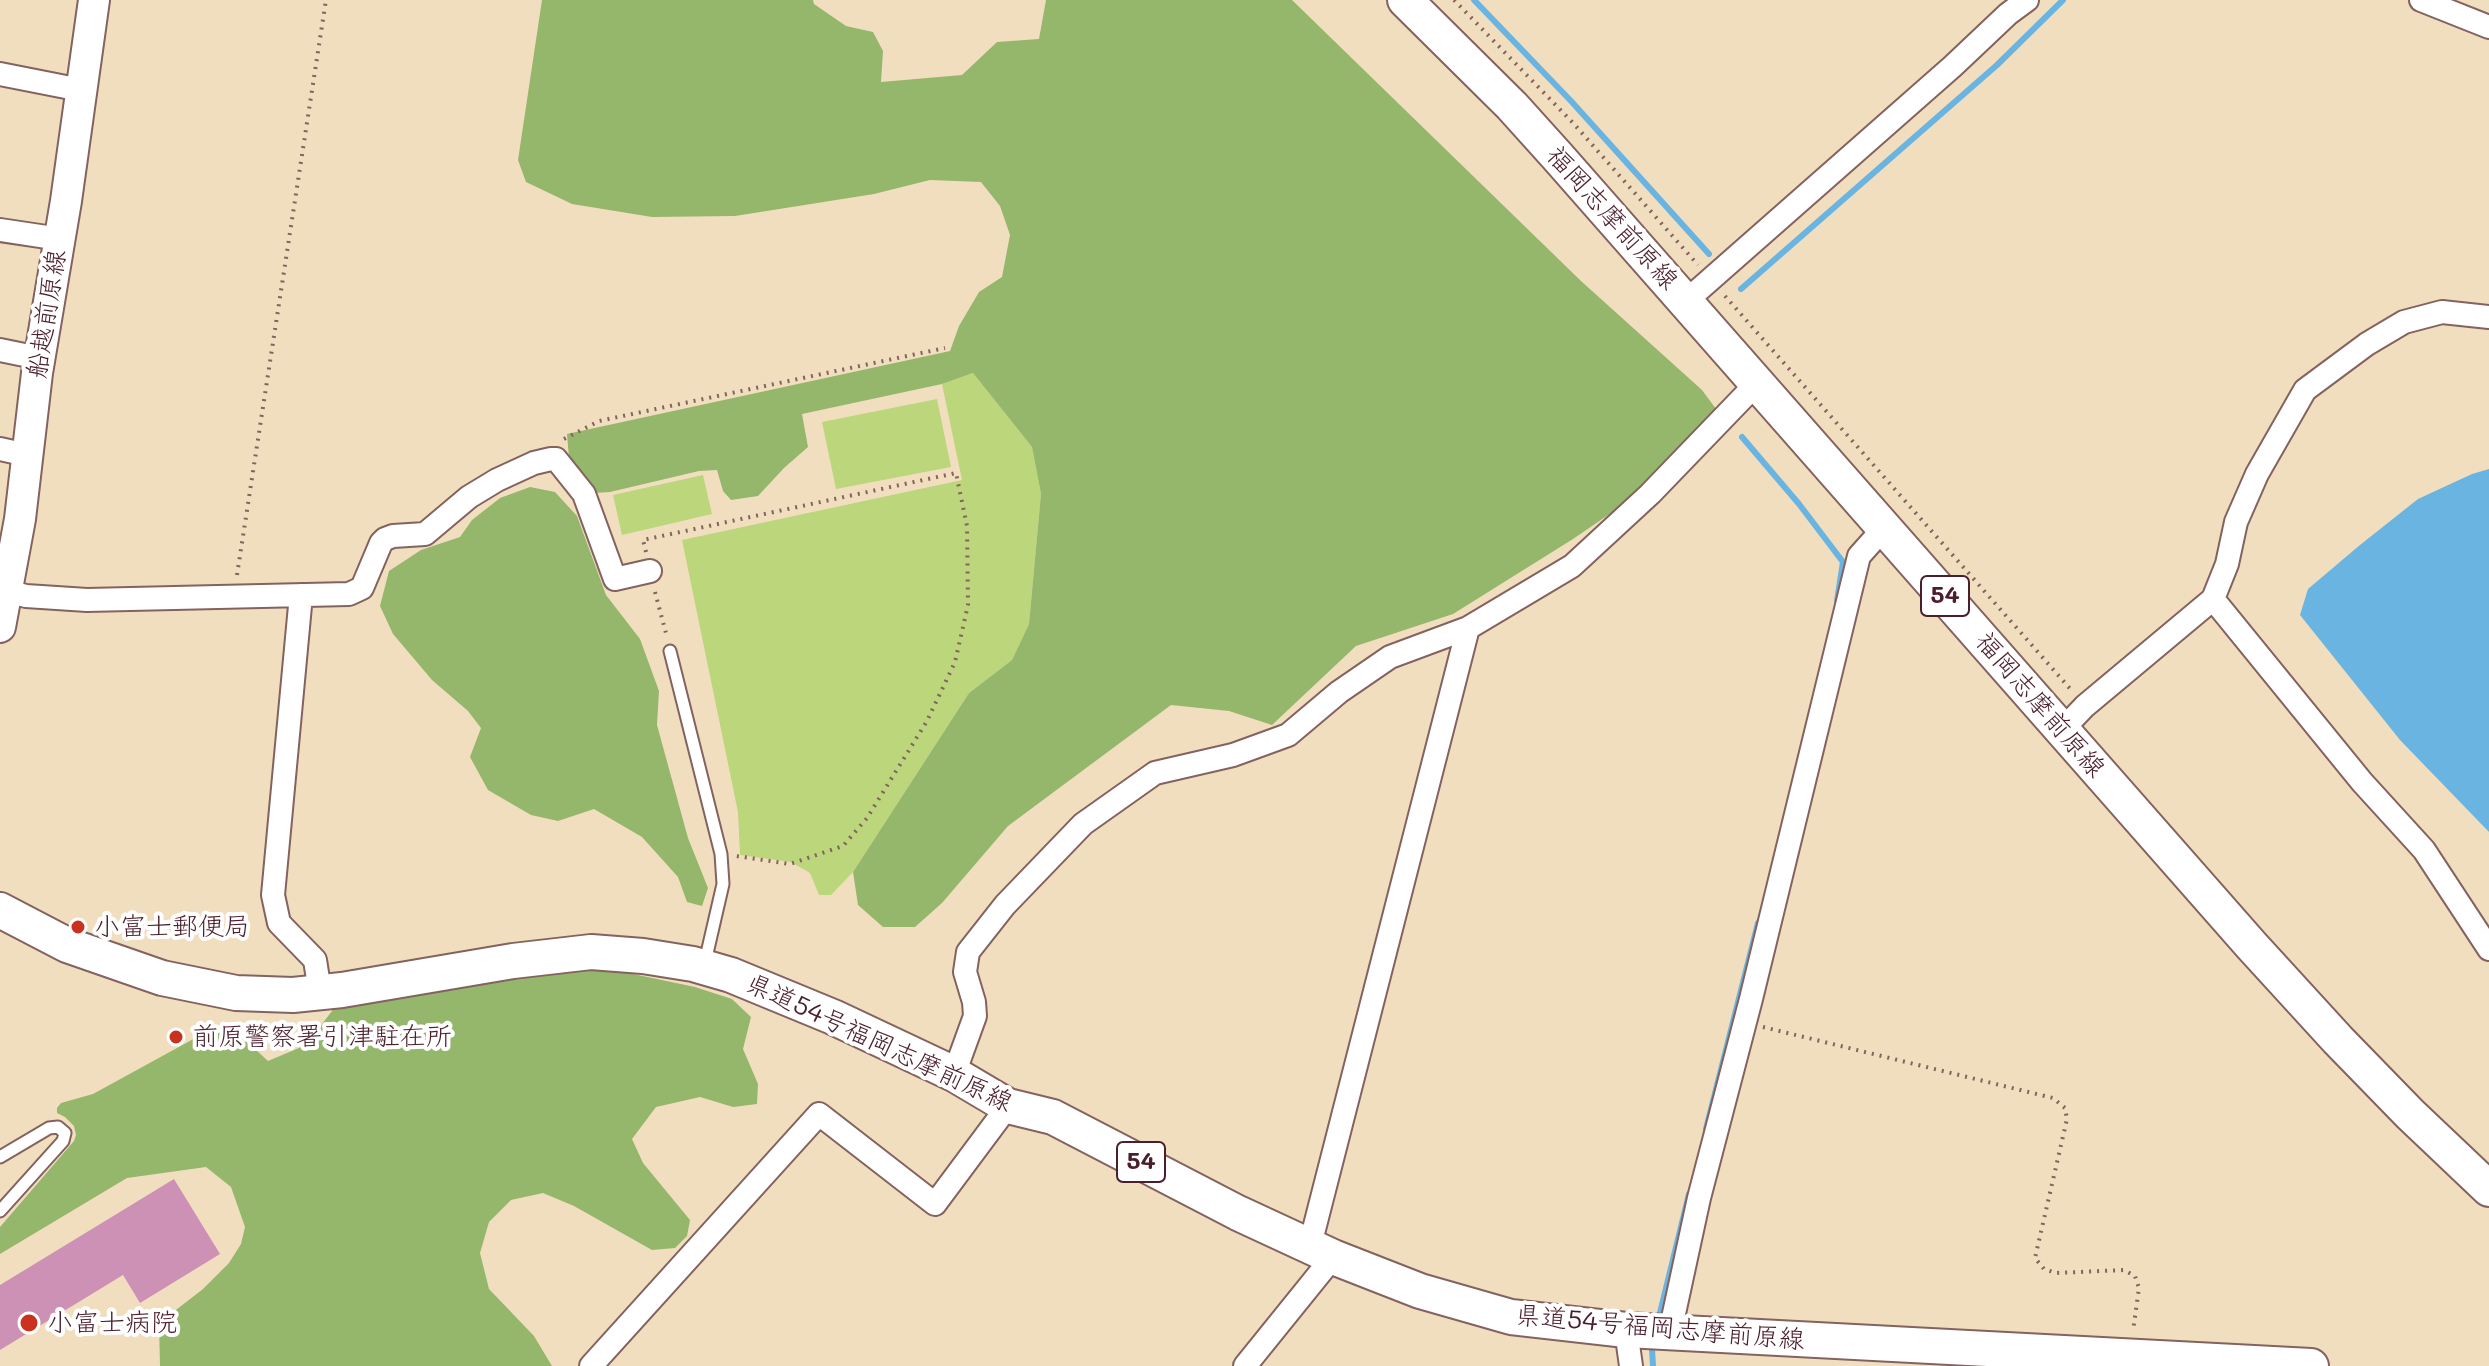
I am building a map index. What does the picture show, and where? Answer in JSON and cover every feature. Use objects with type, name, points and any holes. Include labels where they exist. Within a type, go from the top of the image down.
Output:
[{"type":"main road","name":"船越前原線","points":[[0,627],[20,519],[14,452],[39,358],[60,239],[94,0]]},
{"type":"main road","name":"福岡志摩前原線","points":[[1405,0],[1698,290],[1757,383],[1884,528],[2074,718],[2327,1028],[2410,1114],[2489,1189]]},
{"type":"main road","name":"県道54号福岡志摩前原線","points":[[0,910],[67,945],[162,978],[236,993],[293,995],[320,992],[513,961],[591,952],[643,956],[704,966],[778,993],[954,1074],[1008,1106],[1053,1117],[1238,1213],[1321,1251],[1420,1291],[1511,1317],[1626,1330],[2311,1366]]},
{"type":"street","points":[[1698,290],[1953,66],[2001,7],[2027,0]]},
{"type":"street","points":[[2421,0],[2489,27]]},
{"type":"street","points":[[0,74],[81,90]]},
{"type":"street","points":[[0,230],[60,239]]},
{"type":"street","points":[[2074,718],[2213,599],[2227,564],[2236,522],[2257,474],[2305,390],[2367,344],[2404,322],[2442,312],[2489,317]]},
{"type":"street","points":[[0,350],[39,358]]},
{"type":"street","points":[[954,1074],[975,1016],[965,972],[968,952],[1005,905],[1083,824],[1155,773],[1233,755],[1288,735],[1339,692],[1390,657],[1468,628],[1572,566],[1650,494],[1757,383]]},
{"type":"street","points":[[6,591],[26,596],[87,600],[349,594],[362,588],[385,539],[425,534],[469,497],[497,480],[534,463],[556,459],[584,494],[615,579],[650,571]]},
{"type":"street","points":[[1670,1332],[1686,1249],[1745,1023],[1859,556],[1884,528]]},
{"type":"street","points":[[301,595],[273,895],[279,923],[315,960],[320,992]]},
{"type":"street","points":[[2213,599],[2362,782],[2424,850],[2489,949]]},
{"type":"street","points":[[1245,1366],[1321,1251],[1468,628]]},
{"type":"street","points":[[591,1366],[819,1114],[935,1204],[1008,1106]]},
{"type":"street","points":[[1626,1330],[1631,1366]]},
{"type":"lane","points":[[670,651],[721,854],[723,884],[704,966]]},
{"type":"lane","points":[[0,1157],[49,1128],[58,1127],[65,1133],[63,1141],[0,1211]]},
{"type":"path","points":[[234,596],[326,0]]},
{"type":"path","points":[[1454,0],[1574,124],[1698,290],[2074,718]]},
{"type":"path","points":[[556,459],[561,441],[599,421],[945,348]]},
{"type":"path","points":[[670,651],[643,540],[956,473],[967,526],[968,605],[955,662],[927,721],[896,772],[867,818],[843,846],[790,864],[721,854]]},
{"type":"path","points":[[1745,1023],[2053,1098],[2065,1108],[2067,1119],[2035,1258],[2044,1269],[2056,1273],[2124,1270],[2135,1276],[2139,1288],[2129,1357]]},
{"type":"green space","points":[[542,0],[813,0],[814,4],[846,26],[873,32],[883,51],[881,82],[962,75],[997,42],[1039,39],[1046,0],[1292,0],[1581,281],[1702,390],[1719,413],[1636,496],[1453,614],[1356,646],[1272,725],[1229,711],[1171,705],[1008,826],[942,903],[915,927],[883,927],[858,905],[853,872],[969,693],[1012,660],[1029,624],[1041,494],[1032,447],[973,373],[942,384],[802,414],[808,447],[758,496],[731,500],[723,491],[717,470],[594,493],[569,458],[567,434],[950,351],[959,326],[979,292],[1002,277],[1010,235],[1000,206],[981,182],[930,180],[874,194],[735,216],[652,217],[572,204],[526,182],[518,160]]},
{"type":"green space","points":[[973,373],[1032,447],[1041,494],[1029,624],[1012,660],[969,693],[853,872],[831,895],[819,895],[810,873],[791,862],[740,855],[738,812],[682,540],[962,480],[942,384]]},
{"type":"green space","points":[[937,399],[951,467],[836,489],[822,422]]},
{"type":"green space","points":[[703,475],[712,514],[622,535],[613,495]]},
{"type":"green space","points":[[530,487],[555,492],[577,516],[606,595],[640,639],[659,691],[657,725],[688,838],[708,888],[702,906],[687,902],[678,877],[642,837],[594,809],[558,821],[531,815],[488,790],[470,757],[481,728],[468,711],[432,680],[393,634],[380,606],[389,571],[421,550],[460,537],[472,520],[500,498]]},
{"type":"green space","points":[[578,969],[619,971],[695,987],[732,999],[751,1017],[743,1049],[758,1084],[757,1104],[733,1107],[700,1097],[656,1107],[632,1139],[643,1163],[690,1220],[687,1236],[675,1248],[652,1250],[574,1206],[543,1193],[511,1200],[489,1222],[480,1253],[489,1289],[534,1336],[552,1366],[160,1366],[159,1323],[203,1289],[229,1263],[241,1244],[245,1227],[231,1187],[206,1167],[127,1178],[0,1254],[0,1227],[74,1141],[74,1126],[57,1113],[61,1103],[93,1094],[208,1031],[240,1035],[268,1061],[306,1045],[335,1007],[413,991]]},
{"type":"water","points":[[2489,469],[2489,832],[2400,740],[2300,615],[2308,589],[2418,499]]},
{"type":"building","points":[[174,1179],[220,1254],[140,1303],[123,1275],[0,1350],[0,1285]]},
{"type":"waterway","points":[[1474,0],[1571,101],[1709,254]]},
{"type":"waterway","points":[[1741,289],[1997,65],[2063,0]]},
{"type":"waterway","points":[[1742,437],[1843,562],[1837,601]]},
{"type":"waterway","points":[[1706,1129],[1758,923]]},
{"type":"waterway","points":[[1659,1317],[1689,1194]]},
{"type":"waterway","points":[[1652,1349],[1653,1366]]},
{"type":"place","name":"小富士郵便局","points":[[78,927]]},
{"type":"place","name":"前原警察署引津駐在所","points":[[176,1037]]},
{"type":"place","name":"小富士病院","points":[[29,1323]]}]
